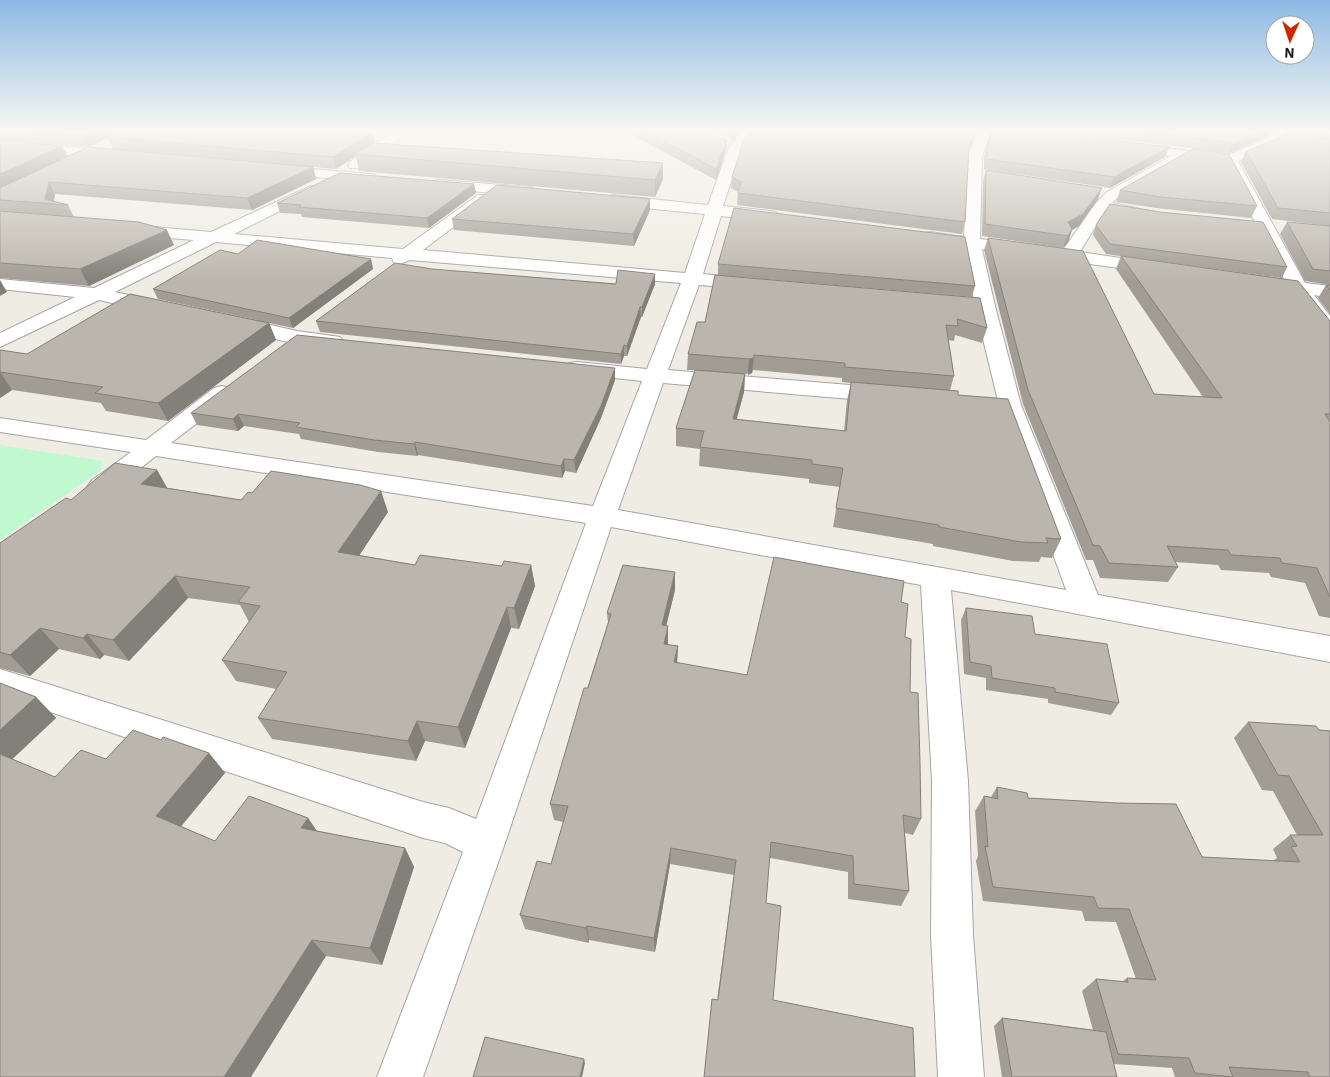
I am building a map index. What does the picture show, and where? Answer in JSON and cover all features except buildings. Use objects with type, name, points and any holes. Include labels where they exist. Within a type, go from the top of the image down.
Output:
[{"type":"street","points":[[0,341],[328,181]]},
{"type":"street","points":[[400,1077],[602,516],[692,279],[724,181]]},
{"type":"street","points":[[979,181],[972,242],[975,305],[1000,404],[1087,605]]},
{"type":"street","points":[[1071,256],[1072,250],[1103,198],[1134,181]]},
{"type":"street","points":[[1242,181],[1298,288],[1330,329]]},
{"type":"street","points":[[418,182],[543,194]]},
{"type":"street","points":[[383,272],[495,189]]},
{"type":"street","points":[[1103,198],[1156,216]]},
{"type":"street","points":[[600,199],[716,209],[785,218]]},
{"type":"street","points":[[1249,224],[1284,228]]},
{"type":"street","points":[[117,229],[770,286]]},
{"type":"street","points":[[913,235],[1170,270]]},
{"type":"street","points":[[1249,281],[1330,292]]},
{"type":"street","points":[[0,284],[96,294],[172,310]]},
{"type":"street","points":[[274,354],[323,318]]},
{"type":"street","points":[[219,320],[297,337],[356,343]]},
{"type":"street","points":[[559,366],[656,376],[902,396]]},
{"type":"street","points":[[80,501],[135,462],[150,448],[236,382]]},
{"type":"street","points":[[0,424],[602,516],[1330,649]]},
{"type":"street","points":[[935,576],[950,781],[952,935],[961,1077]]},
{"type":"street","points":[[0,682],[423,820],[450,826],[486,842]]},
{"type":"green space","points":[[0,445],[103,461],[101,470],[0,540]]}]
